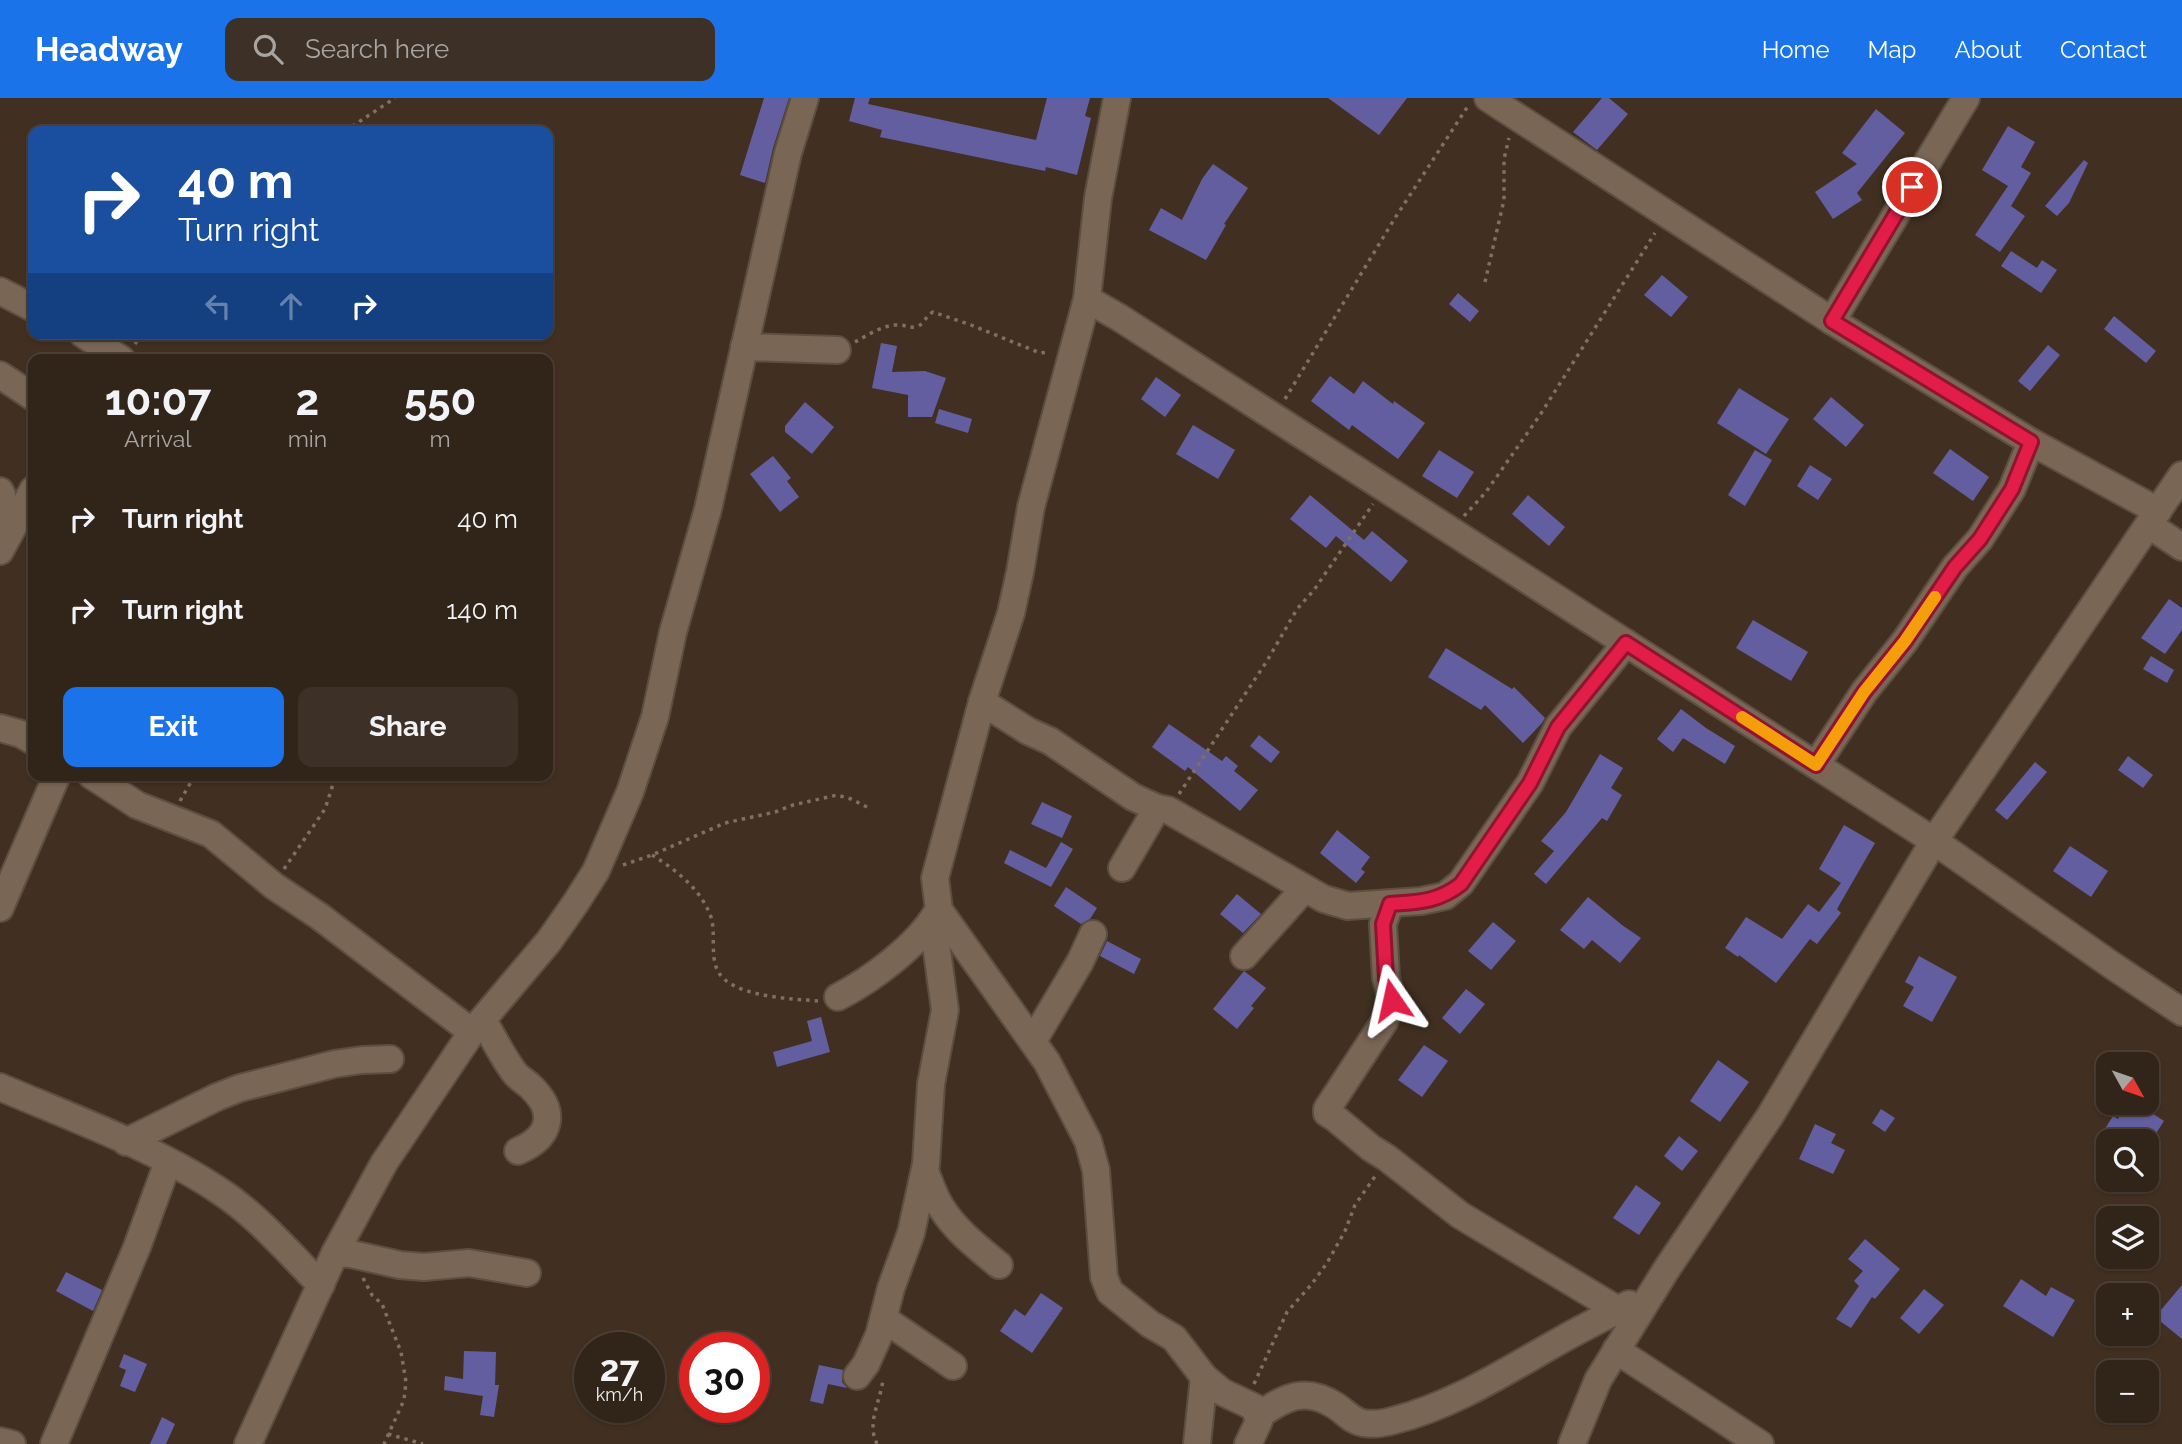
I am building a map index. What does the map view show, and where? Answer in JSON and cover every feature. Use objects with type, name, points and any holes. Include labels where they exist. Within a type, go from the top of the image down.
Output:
[{"type":"street","points":[[248,1444],[321,1284],[343,1254],[384,1163],[477,1026],[549,941],[596,871],[630,792],[655,718],[673,632],[708,509],[788,153],[804,98]]},
{"type":"street","points":[[857,1376],[866,1364],[884,1319],[891,1288],[911,1233],[925,1171],[931,1084],[944,1010],[934,918],[934,878],[982,702],[1011,613],[1031,508],[1087,299],[1098,198],[1117,98]]},
{"type":"street","points":[[1832,321],[1966,98]]},
{"type":"street","points":[[1505,105],[1832,321],[2154,518],[2182,547]]},
{"type":"street","points":[[0,291],[28,305]]},
{"type":"street","points":[[1087,299],[1934,841],[2182,1012]]},
{"type":"street","points":[[92,340],[113,354]]},
{"type":"street","points":[[744,347],[837,350]]},
{"type":"street","points":[[0,375],[28,394]]},
{"type":"street","points":[[1816,765],[1864,692],[1905,641],[1955,567],[1980,539],[2012,489],[2031,442]]},
{"type":"street","points":[[1572,1444],[1598,1380],[1616,1350],[1654,1288],[1770,1116],[1934,841],[2182,475]]},
{"type":"street","points":[[0,491],[3,545]]},
{"type":"street","points":[[3,545],[28,499]]},
{"type":"street","points":[[982,702],[1050,741],[1133,797],[1162,809],[1334,904],[1390,904],[1445,896],[1461,884],[1530,783],[1558,727],[1626,643]]},
{"type":"street","points":[[0,728],[28,738]]},
{"type":"street","points":[[0,908],[54,781]]},
{"type":"street","points":[[100,781],[137,805],[211,834],[274,886],[477,1026],[517,1076],[540,1097],[548,1114],[547,1126],[541,1136],[518,1151]]},
{"type":"street","points":[[1122,868],[1162,809]]},
{"type":"street","points":[[1244,957],[1304,889]]},
{"type":"street","points":[[1390,904],[1383,924],[1386,978],[1391,1006],[1384,1022],[1327,1109],[1327,1114],[1460,1215],[1618,1310]]},
{"type":"street","points":[[838,997],[880,972],[934,918]]},
{"type":"street","points":[[934,918],[1033,1041],[1047,1062],[1088,1141],[1096,1170],[1104,1277],[1110,1292],[1150,1324],[1174,1338],[1204,1377],[1222,1392],[1252,1409],[1293,1396],[1312,1396],[1335,1405],[1353,1420],[1363,1423],[1394,1420],[1421,1412],[1478,1387],[1654,1288]]},
{"type":"street","points":[[1033,1041],[1080,962],[1093,934]]},
{"type":"street","points":[[125,1142],[240,1088],[334,1064],[390,1059]]},
{"type":"street","points":[[0,1087],[168,1162],[218,1189],[270,1233],[321,1284]]},
{"type":"street","points":[[54,1444],[137,1247],[168,1162]]},
{"type":"street","points":[[925,1171],[940,1206],[973,1244],[999,1265]]},
{"type":"street","points":[[343,1254],[400,1265],[424,1267],[469,1263],[527,1273]]},
{"type":"street","points":[[884,1319],[953,1366]]},
{"type":"street","points":[[1616,1350],[1753,1442]]},
{"type":"street","points":[[1197,1444],[1204,1377]]},
{"type":"street","points":[[1312,1396],[1375,1444]]},
{"type":"street","points":[[1248,1444],[1255,1431],[1252,1409]]},
{"type":"street","points":[[0,1440],[12,1444]]},
{"type":"path","points":[[353,126],[395,98]]},
{"type":"path","points":[[1274,417],[1395,218],[1473,98]]},
{"type":"path","points":[[1485,282],[1504,200],[1504,159],[1508,140],[1505,105]]},
{"type":"path","points":[[1451,531],[1486,492],[1513,455],[1668,214]]},
{"type":"path","points":[[837,350],[889,326],[912,328],[920,325],[928,314],[933,312],[1040,353],[1072,349]]},
{"type":"path","points":[[1162,809],[1219,735],[1297,608],[1314,590],[1384,488]]},
{"type":"path","points":[[170,818],[192,781]]},
{"type":"path","points":[[274,886],[325,809],[334,781]]},
{"type":"path","points":[[596,871],[652,855],[725,823],[775,812],[793,805],[837,795],[869,808]]},
{"type":"path","points":[[652,855],[677,870],[712,918],[714,955],[724,979],[736,987],[775,998],[822,1002],[838,997]]},
{"type":"path","points":[[1252,1409],[1287,1312],[1311,1286],[1327,1263],[1345,1231],[1355,1205],[1387,1158]]},
{"type":"path","points":[[343,1254],[372,1296],[382,1304],[401,1352],[406,1391],[384,1444]]},
{"type":"path","points":[[877,1444],[872,1433],[872,1422],[882,1391],[884,1371]]},
{"type":"path","points":[[388,1434],[423,1444]]},
{"type":"building","points":[[764,98],[789,98],[765,183],[740,175]]},
{"type":"building","points":[[855,98],[870,98],[868,104],[1036,140],[1047,98],[1090,98],[1085,116],[1091,118],[1077,175],[1046,167],[1045,171],[880,137],[882,130],[849,121]]},
{"type":"building","points":[[1328,98],[1407,98],[1379,135]]},
{"type":"building","points":[[1602,98],[1609,98],[1628,114],[1597,150],[1573,132]]},
{"type":"building","points":[[1876,109],[1905,133],[1857,193],[1862,200],[1833,219],[1815,192],[1857,164],[1842,153]]},
{"type":"building","points":[[2008,126],[2035,142],[2021,167],[2031,173],[2011,206],[2025,216],[2000,252],[1975,235],[2008,186],[1982,170]]},
{"type":"building","points":[[2084,160],[2088,163],[2069,203],[2057,216],[2045,206]]},
{"type":"building","points":[[1213,164],[1248,188],[1224,224],[1226,225],[1206,260],[1149,230],[1161,208],[1182,220],[1202,179]]},
{"type":"building","points":[[2011,251],[2037,268],[2042,260],[2057,270],[2041,293],[2001,266]]},
{"type":"building","points":[[1662,275],[1688,297],[1671,317],[1644,295]]},
{"type":"building","points":[[1458,293],[1479,311],[1470,322],[1449,304]]},
{"type":"building","points":[[2114,316],[2156,351],[2146,363],[2104,329]]},
{"type":"building","points":[[881,343],[897,346],[892,372],[925,371],[946,378],[932,417],[908,417],[908,395],[872,388]]},
{"type":"building","points":[[2048,345],[2060,355],[2030,391],[2018,381]]},
{"type":"building","points":[[1330,376],[1354,394],[1363,381],[1393,404],[1394,401],[1425,423],[1398,459],[1352,425],[1349,430],[1311,401]]},
{"type":"building","points":[[1156,377],[1181,395],[1165,417],[1141,399]]},
{"type":"building","points":[[1739,388],[1789,419],[1766,454],[1717,423]]},
{"type":"building","points":[[1831,397],[1864,425],[1846,447],[1813,419]]},
{"type":"building","points":[[805,402],[834,427],[812,454],[785,432],[785,426]]},
{"type":"building","points":[[939,409],[972,419],[968,433],[935,423]]},
{"type":"building","points":[[1193,425],[1235,450],[1218,479],[1176,454]]},
{"type":"building","points":[[1950,449],[1989,477],[1973,501],[1933,473]]},
{"type":"building","points":[[1439,450],[1474,472],[1457,498],[1422,476]]},
{"type":"building","points":[[1755,450],[1772,460],[1745,506],[1728,495]]},
{"type":"building","points":[[773,456],[791,478],[787,481],[799,497],[780,512],[750,474]]},
{"type":"building","points":[[1810,465],[1832,479],[1818,500],[1797,486]]},
{"type":"building","points":[[1310,495],[1364,540],[1372,531],[1408,561],[1391,582],[1336,536],[1326,548],[1290,519]]},
{"type":"building","points":[[1528,495],[1565,527],[1549,546],[1512,514]]},
{"type":"building","points":[[2169,599],[2182,608],[2182,630],[2165,654],[2141,638]]},
{"type":"building","points":[[1753,620],[1808,652],[1791,681],[1736,648]]},
{"type":"building","points":[[1446,648],[1512,689],[1514,687],[1545,718],[1523,743],[1485,705],[1481,710],[1428,677]]},
{"type":"building","points":[[2151,656],[2174,670],[2167,683],[2143,669]]},
{"type":"building","points":[[1681,709],[1735,746],[1725,764],[1683,738],[1673,752],[1657,739]]},
{"type":"building","points":[[1169,724],[1222,761],[1226,756],[1238,766],[1234,771],[1258,790],[1240,811],[1188,767],[1185,771],[1152,747]]},
{"type":"building","points":[[1259,735],[1280,752],[1271,763],[1250,746]]},
{"type":"building","points":[[1600,754],[1623,768],[1611,788],[1622,795],[1607,821],[1602,818],[1546,884],[1534,874],[1554,851],[1541,841],[1566,812]]},
{"type":"building","points":[[2128,756],[2153,775],[2143,788],[2118,770]]},
{"type":"building","points":[[2035,762],[2047,772],[2007,820],[1995,810]]},
{"type":"building","points":[[1042,802],[1072,816],[1062,838],[1031,824]]},
{"type":"building","points":[[1844,825],[1875,843],[1837,909],[1841,913],[1817,944],[1810,939],[1776,983],[1739,955],[1738,957],[1725,948],[1746,917],[1782,939],[1808,904],[1819,912],[1841,883],[1819,869]]},
{"type":"building","points":[[1337,830],[1370,857],[1361,869],[1365,872],[1356,883],[1320,853]]},
{"type":"building","points":[[1061,842],[1073,849],[1051,887],[1004,863],[1010,850],[1046,868]]},
{"type":"building","points":[[2070,846],[2108,871],[2091,897],[2053,871]]},
{"type":"building","points":[[1066,887],[1097,908],[1090,919],[1081,924],[1054,906]]},
{"type":"building","points":[[1237,894],[1261,914],[1243,933],[1220,914]]},
{"type":"building","points":[[1588,897],[1641,938],[1620,963],[1592,940],[1584,949],[1560,930]]},
{"type":"building","points":[[1493,922],[1516,941],[1491,970],[1468,951]]},
{"type":"building","points":[[1107,941],[1141,959],[1134,974],[1100,956]]},
{"type":"building","points":[[1919,956],[1957,977],[1932,1022],[1903,1006],[1914,987],[1905,982]]},
{"type":"building","points":[[1244,971],[1266,988],[1237,1029],[1213,1009]]},
{"type":"building","points":[[1466,989],[1485,1004],[1460,1034],[1442,1018]]},
{"type":"building","points":[[821,1017],[830,1052],[777,1067],[773,1052],[812,1041],[807,1021]]},
{"type":"building","points":[[1424,1045],[1448,1061],[1422,1097],[1398,1080]]},
{"type":"building","points":[[1718,1060],[1749,1082],[1720,1122],[1690,1101]]},
{"type":"building","points":[[1881,1109],[1895,1118],[1885,1132],[1872,1123]]},
{"type":"building","points":[[2120,1115],[2155,1115],[2164,1121],[2159,1129],[2105,1129],[2113,1116],[2118,1119]]},
{"type":"building","points":[[1815,1124],[1836,1134],[1831,1143],[1845,1150],[1833,1174],[1799,1159]]},
{"type":"building","points":[[1679,1136],[1698,1151],[1682,1171],[1664,1156]]},
{"type":"building","points":[[1636,1185],[1661,1203],[1639,1235],[1613,1218]]},
{"type":"building","points":[[1865,1239],[1900,1269],[1875,1299],[1872,1297],[1851,1328],[1836,1319],[1859,1286],[1854,1281],[1863,1271],[1848,1259]]},
{"type":"building","points":[[66,1272],[102,1290],[93,1311],[56,1291]]},
{"type":"building","points":[[2021,1279],[2046,1296],[2051,1287],[2075,1300],[2053,1337],[2003,1306]]},
{"type":"building","points":[[2182,1285],[2182,1339],[2159,1320],[2159,1312]]},
{"type":"building","points":[[1924,1289],[1944,1305],[1919,1334],[1900,1318]]},
{"type":"building","points":[[1041,1293],[1063,1308],[1032,1353],[1000,1331],[1015,1309],[1025,1316]]},
{"type":"building","points":[[464,1351],[496,1352],[495,1385],[499,1385],[494,1417],[480,1415],[483,1396],[444,1390],[445,1376],[463,1379]]},
{"type":"building","points":[[124,1354],[147,1364],[135,1392],[120,1386],[126,1370],[119,1367]]},
{"type":"building","points":[[819,1365],[843,1370],[842,1382],[847,1388],[828,1384],[823,1404],[810,1401]]},
{"type":"building","points":[[162,1417],[175,1424],[166,1444],[150,1444]]},
{"type":"slow traffic","points":[[1742,717],[1816,765],[1864,692],[1905,641],[1935,597]]},
{"type":"route","points":[[1392,1000],[1386,978],[1383,924],[1390,904],[1445,896],[1461,884],[1530,783],[1558,727],[1626,643],[1816,765],[1864,692],[1905,641],[1955,567],[1980,539],[2012,489],[2031,442],[1832,321],[1912,187]]}]
